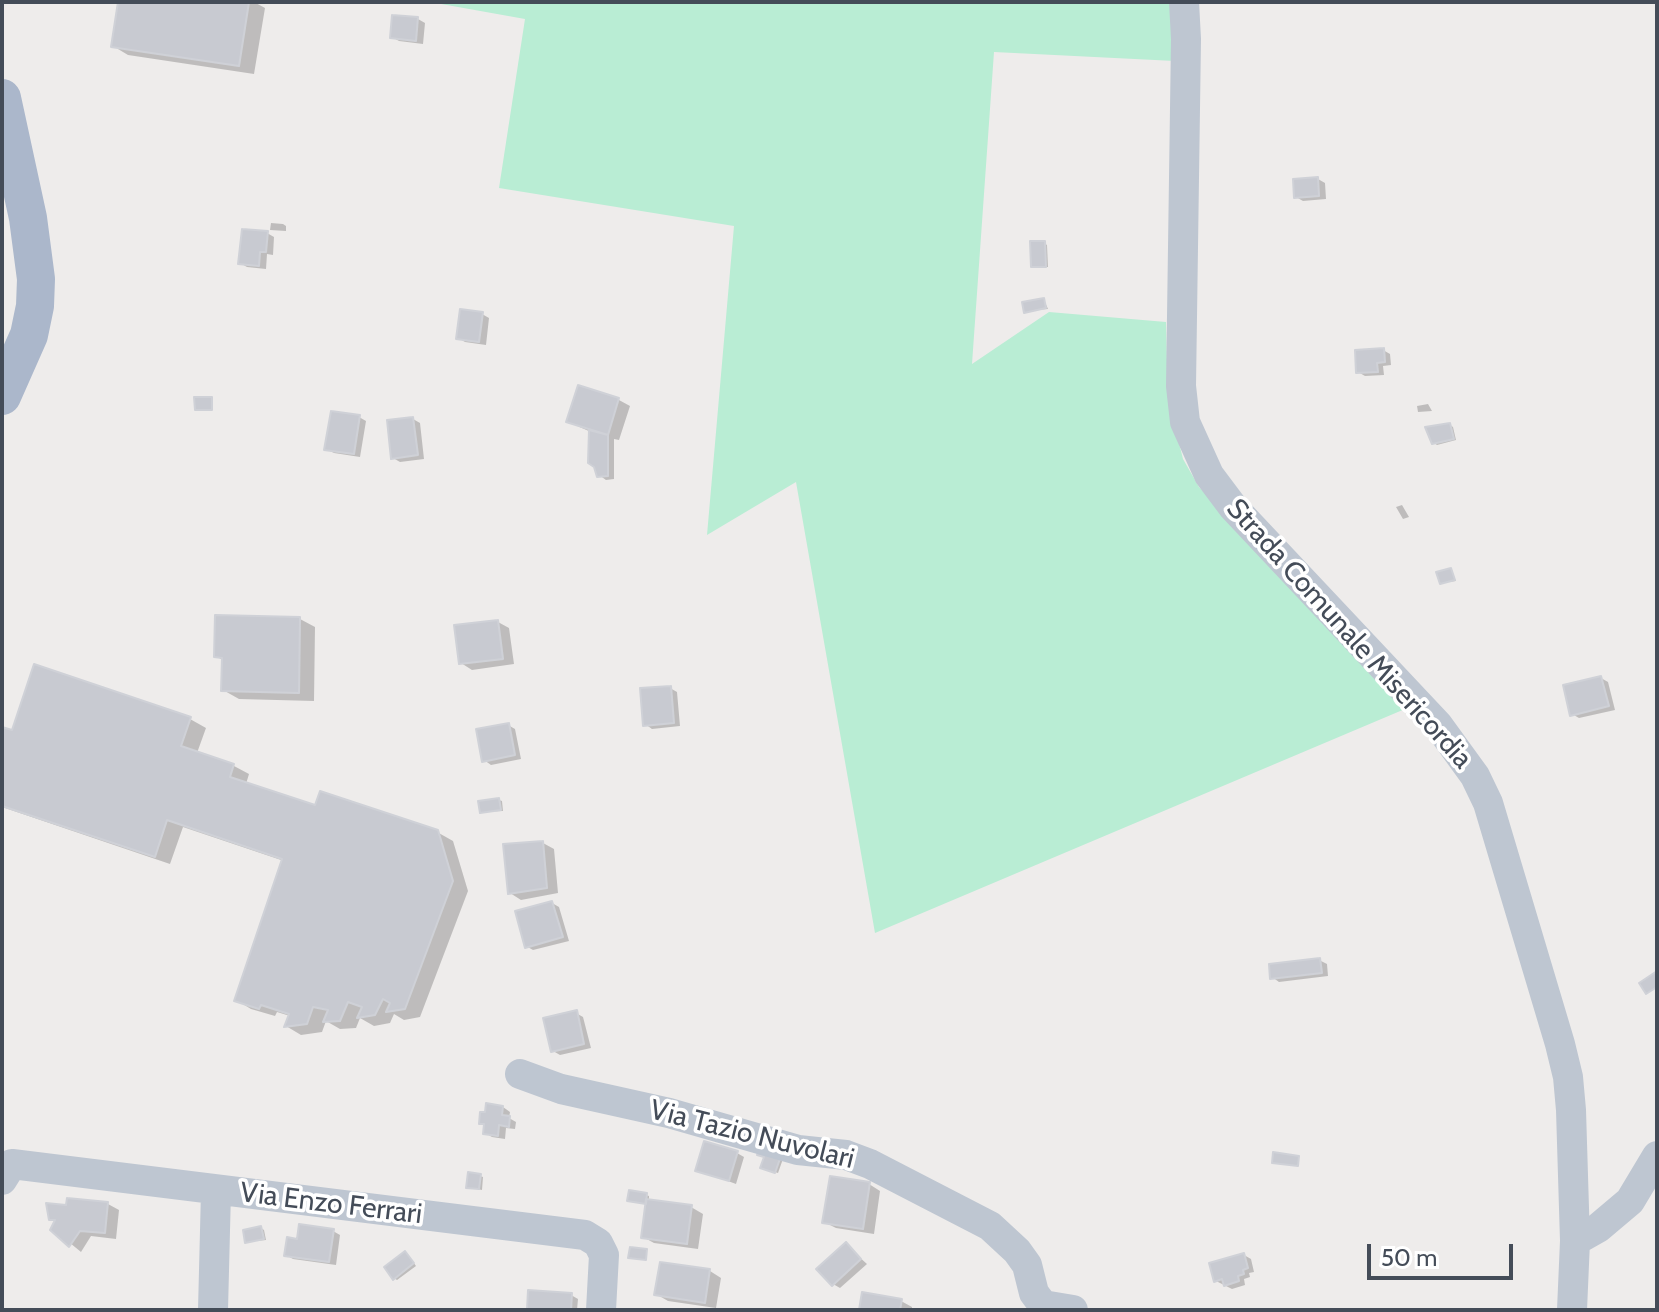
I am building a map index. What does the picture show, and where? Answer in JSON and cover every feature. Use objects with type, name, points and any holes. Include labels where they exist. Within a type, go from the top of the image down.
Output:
[{"type":"main road","points":[[2,98],[28,218],[36,279],[29,335],[2,396]]},
{"type":"street","name":"Strada Comunale Misericordia","points":[[1184,2],[1181,386],[1185,422],[1209,475],[1233,507],[1438,725],[1475,776],[1488,803],[1568,1077],[1575,1241],[1572,1310]]},
{"type":"street","name":"Via Tazio Nuvolari","points":[[520,1074],[561,1089],[669,1113],[798,1150],[846,1155],[870,1164],[990,1226],[1027,1265],[1034,1293],[1043,1305],[1073,1310]]},
{"type":"street","points":[[1575,1241],[1598,1228],[1630,1201],[1657,1156]]},
{"type":"street","name":"Via Enzo Ferrari","points":[[2,1180],[12,1164],[585,1235],[598,1243],[604,1255],[601,1310]]},
{"type":"street","points":[[213,1310],[216,1191]]},
{"type":"green space","points":[[430,2],[1173,2],[1175,61],[994,52],[972,364],[1049,312],[1166,322],[1168,399],[1183,459],[1199,487],[1405,709],[875,933],[796,482],[707,535],[734,226],[499,188],[525,19]]},
{"type":"building","points":[[118,2],[249,2],[239,66],[111,47]]},
{"type":"building","points":[[392,15],[418,17],[416,41],[390,38]]},
{"type":"building","points":[[1318,177],[1319,196],[1294,198],[1293,179]]},
{"type":"building","points":[[242,229],[268,231],[266,252],[260,252],[259,266],[238,264]]},
{"type":"building","points":[[1030,241],[1045,241],[1046,267],[1031,267]]},
{"type":"building","points":[[1044,298],[1046,308],[1024,313],[1022,302]]},
{"type":"building","points":[[460,309],[483,312],[479,342],[456,339]]},
{"type":"building","points":[[1384,348],[1385,362],[1377,363],[1378,372],[1356,373],[1355,350]]},
{"type":"building","points":[[578,385],[619,398],[608,435],[566,422]]},
{"type":"building","points":[[194,397],[212,397],[212,410],[195,410]]},
{"type":"building","points":[[331,411],[360,415],[354,454],[324,450]]},
{"type":"building","points":[[413,417],[418,455],[391,459],[387,420]]},
{"type":"building","points":[[1450,423],[1454,439],[1432,444],[1425,427]]},
{"type":"building","points":[[589,430],[608,435],[608,476],[597,477],[594,467],[588,463]]},
{"type":"building","points":[[1451,568],[1455,580],[1440,584],[1436,572]]},
{"type":"building","points":[[215,615],[300,617],[299,693],[221,691],[222,658],[214,657]]},
{"type":"building","points":[[498,620],[503,659],[459,664],[454,625]]},
{"type":"building","points":[[34,664],[191,717],[181,746],[234,764],[230,777],[315,805],[320,791],[438,830],[453,881],[405,1009],[386,1012],[390,1003],[383,999],[375,1015],[357,1018],[362,1007],[348,1002],[340,1021],[323,1022],[328,1010],[313,1007],[307,1024],[284,1027],[289,1014],[234,1001],[282,859],[167,820],[155,857],[2,806],[2,727],[12,730]]},
{"type":"building","points":[[1601,676],[1609,706],[1570,716],[1563,685]]},
{"type":"building","points":[[671,686],[674,723],[643,726],[640,688]]},
{"type":"building","points":[[509,723],[515,755],[482,762],[476,729]]},
{"type":"building","points":[[499,798],[501,810],[480,813],[478,801]]},
{"type":"building","points":[[543,841],[547,888],[508,894],[503,844]]},
{"type":"building","points":[[552,901],[563,937],[525,948],[515,911]]},
{"type":"building","points":[[1320,958],[1322,973],[1270,979],[1269,964]]},
{"type":"building","points":[[1657,971],[1657,987],[1646,994],[1639,983]]},
{"type":"building","points":[[577,1010],[584,1044],[551,1052],[543,1018]]},
{"type":"building","points":[[486,1103],[503,1106],[502,1115],[510,1116],[509,1127],[499,1125],[498,1136],[483,1134],[484,1124],[479,1124],[480,1112],[485,1112]]},
{"type":"building","points":[[704,1141],[738,1151],[729,1181],[695,1171]]},
{"type":"building","points":[[760,1145],[782,1153],[775,1173],[760,1168],[764,1157],[757,1155]]},
{"type":"building","points":[[1273,1152],[1299,1156],[1298,1166],[1272,1163]]},
{"type":"building","points":[[468,1172],[481,1174],[479,1189],[466,1188]]},
{"type":"building","points":[[830,1176],[870,1182],[863,1229],[822,1223]]},
{"type":"building","points":[[629,1190],[647,1193],[646,1204],[627,1201]]},
{"type":"building","points":[[67,1198],[108,1202],[105,1233],[80,1231],[69,1247],[50,1230],[55,1220],[49,1220],[46,1203],[66,1205]]},
{"type":"building","points":[[646,1199],[692,1205],[687,1244],[641,1238]]},
{"type":"building","points":[[299,1224],[334,1229],[329,1262],[284,1256],[287,1237],[297,1239]]},
{"type":"building","points":[[261,1226],[264,1239],[245,1243],[243,1230]]},
{"type":"building","points":[[846,1242],[861,1259],[832,1286],[816,1269]]},
{"type":"building","points":[[630,1247],[647,1249],[646,1260],[628,1258]]},
{"type":"building","points":[[405,1251],[414,1263],[393,1280],[384,1267]]},
{"type":"building","points":[[1244,1253],[1248,1268],[1238,1276],[1239,1281],[1224,1286],[1222,1279],[1214,1282],[1209,1263]]},
{"type":"building","points":[[660,1262],[710,1269],[705,1303],[654,1295]]},
{"type":"building","points":[[528,1290],[572,1293],[571,1310],[527,1310]]},
{"type":"building","points":[[862,1292],[902,1299],[900,1310],[859,1310]]}]
